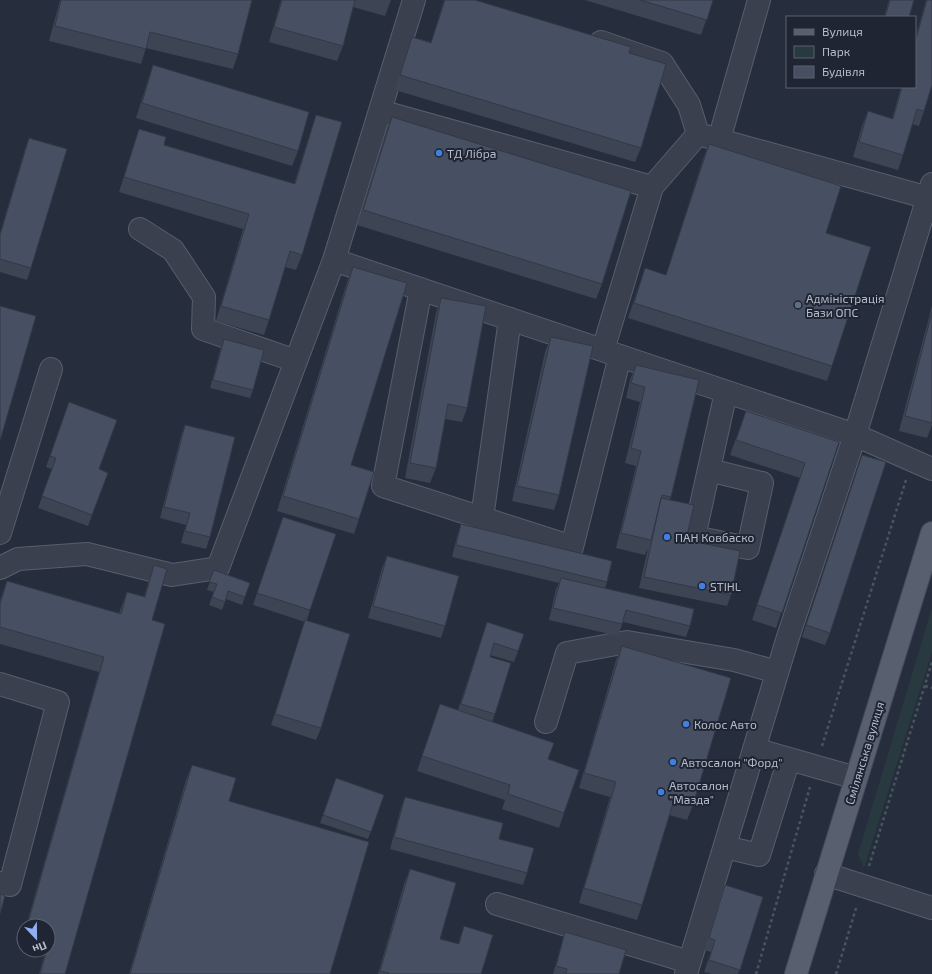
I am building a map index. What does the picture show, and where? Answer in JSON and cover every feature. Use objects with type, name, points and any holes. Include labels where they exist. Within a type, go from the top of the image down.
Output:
[{"type":"main road","name":"Смілянська вулиця","points":[[796,974],[856,778],[926,575],[932,533]]},
{"type":"lane","points":[[0,568],[18,559],[87,554],[172,576],[218,568],[334,260],[414,0]]},
{"type":"lane","points":[[719,140],[759,0]]},
{"type":"lane","points":[[579,35],[662,63],[689,105],[698,134]]},
{"type":"lane","points":[[380,111],[652,187]]},
{"type":"lane","points":[[497,904],[688,968],[777,672],[855,435],[931,194],[698,134]]},
{"type":"lane","points":[[421,289],[382,486],[572,547],[611,353],[652,187],[698,134]]},
{"type":"lane","points":[[140,229],[173,250],[204,297],[203,329],[296,361]]},
{"type":"lane","points":[[334,260],[855,435],[932,469]]},
{"type":"lane","points":[[482,518],[510,319]]},
{"type":"lane","points":[[0,533],[51,368]]},
{"type":"lane","points":[[709,470],[726,392]]},
{"type":"lane","points":[[546,722],[567,653],[627,642],[734,660],[777,672]]},
{"type":"lane","points":[[0,684],[58,702],[10,885],[0,883]]},
{"type":"lane","points":[[754,749],[856,778]]},
{"type":"lane","points":[[725,847],[759,855],[790,759]]},
{"type":"lane","points":[[826,874],[932,908]]},
{"type":"path","points":[[756,974],[816,767],[850,663],[912,460]]},
{"type":"path","points":[[836,974],[932,662]]},
{"type":"path","points":[[925,686],[932,688]]},
{"type":"green space","points":[[932,608],[932,652],[864,868],[858,854]]},
{"type":"building","points":[[61,0],[252,0],[238,54],[150,32],[146,49],[55,26]]},
{"type":"building","points":[[282,0],[355,0],[343,46],[274,27]]},
{"type":"building","points":[[445,0],[475,0],[631,47],[629,53],[666,64],[641,148],[400,75],[412,37],[431,43]]},
{"type":"building","points":[[640,0],[713,0],[707,20]]},
{"type":"building","points":[[890,0],[914,0],[909,16],[885,16]]},
{"type":"building","points":[[927,0],[932,0],[932,85],[924,111],[917,109],[903,155],[859,142],[868,111],[893,119],[902,88],[916,88],[916,38]]},
{"type":"building","points":[[153,65],[309,112],[298,151],[142,103]]},
{"type":"building","points":[[316,115],[342,122],[302,255],[290,251],[269,320],[221,306],[249,214],[124,177],[139,129],[166,137],[164,145],[295,184]]},
{"type":"building","points":[[392,117],[631,191],[602,284],[363,210]]},
{"type":"building","points":[[29,138],[67,149],[31,268],[0,259],[0,235]]},
{"type":"building","points":[[709,144],[841,186],[826,233],[871,247],[832,366],[634,303],[645,268],[666,275]]},
{"type":"building","points":[[353,267],[407,283],[351,465],[374,472],[359,519],[283,496]]},
{"type":"building","points":[[441,298],[486,306],[467,408],[448,404],[436,468],[410,463]]},
{"type":"building","points":[[0,306],[36,316],[0,441]]},
{"type":"building","points":[[932,312],[932,423],[905,416]]},
{"type":"building","points":[[551,337],[593,346],[559,495],[517,486]]},
{"type":"building","points":[[224,339],[264,350],[253,390],[213,380]]},
{"type":"building","points":[[636,365],[699,380],[671,497],[662,495],[651,540],[621,533],[641,451],[631,448],[645,387],[631,383]]},
{"type":"building","points":[[69,402],[117,420],[99,469],[108,473],[92,515],[42,496],[56,458],[50,456]]},
{"type":"building","points":[[746,411],[839,442],[782,613],[757,605],[805,463],[736,440]]},
{"type":"building","points":[[185,425],[235,437],[210,537],[185,531],[190,513],[164,507]]},
{"type":"building","points":[[862,455],[886,462],[830,633],[806,625]]},
{"type":"building","points":[[661,498],[694,505],[686,540],[740,551],[731,595],[644,577]]},
{"type":"building","points":[[283,517],[336,534],[310,610],[257,593]]},
{"type":"building","points":[[461,524],[612,561],[607,582],[456,545]]},
{"type":"building","points":[[387,556],[459,576],[445,626],[373,606]]},
{"type":"building","points":[[154,565],[167,569],[152,620],[165,624],[65,974],[40,974],[45,958],[56,958],[56,918],[29,918],[104,657],[0,627],[0,604],[7,581],[121,614],[127,592],[145,597]]},
{"type":"building","points":[[214,570],[250,583],[245,597],[228,591],[225,602],[212,597],[217,584],[209,582]]},
{"type":"building","points":[[561,578],[694,609],[690,626],[626,610],[622,624],[553,608]]},
{"type":"building","points":[[305,620],[350,634],[321,728],[275,714]]},
{"type":"building","points":[[487,622],[524,634],[518,651],[494,643],[490,657],[511,663],[495,714],[461,704]]},
{"type":"building","points":[[622,646],[731,678],[693,805],[674,800],[642,905],[584,888],[616,782],[584,773]]},
{"type":"building","points":[[440,704],[554,743],[548,759],[579,770],[564,813],[508,794],[510,785],[422,756]]},
{"type":"building","points":[[192,765],[236,778],[229,801],[369,842],[330,974],[130,974]]},
{"type":"building","points":[[336,778],[384,795],[371,832],[323,815]]},
{"type":"building","points":[[405,797],[503,823],[499,839],[534,848],[527,873],[394,837]]},
{"type":"building","points":[[410,869],[456,883],[440,939],[459,944],[464,926],[493,935],[481,974],[388,974],[389,973],[380,971]]},
{"type":"building","points":[[725,885],[763,897],[740,970],[709,960],[715,940],[709,938]]},
{"type":"building","points":[[0,894],[5,896],[0,914]]},
{"type":"building","points":[[565,932],[626,950],[619,974],[566,974],[567,969],[556,966]]},
{"type":"place","name":"ТД Лібра","points":[[439,153]]},
{"type":"place","name":"Адміністрація Бази ОПС","points":[[798,305]]},
{"type":"place","name":"ПАН Ковбаско","points":[[667,537]]},
{"type":"place","name":"STIHL","points":[[702,586]]},
{"type":"place","name":"Колос Авто","points":[[686,724]]},
{"type":"place","name":"Автосалон \"Форд\"","points":[[673,762]]},
{"type":"place","name":"Автосалон \"Мазда\"","points":[[661,792]]}]
